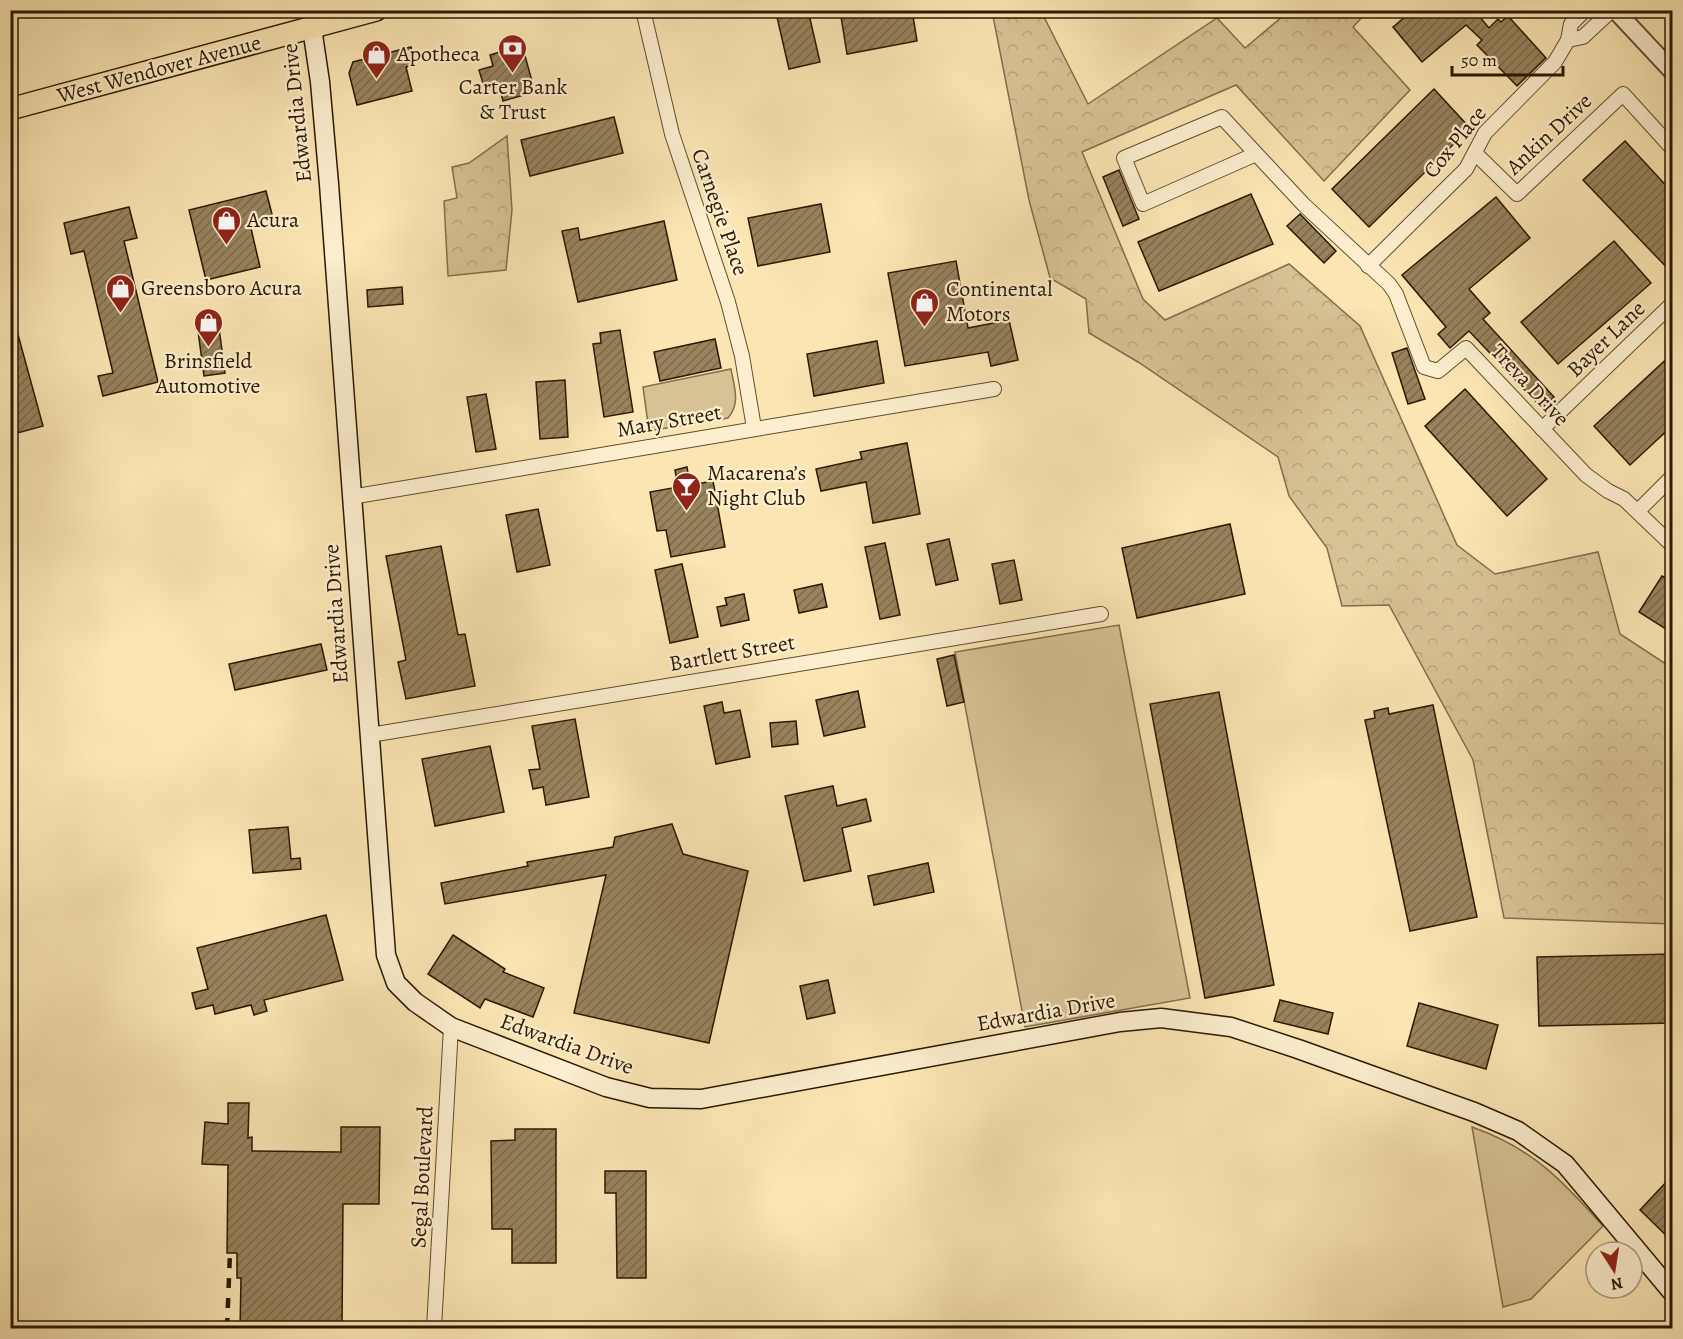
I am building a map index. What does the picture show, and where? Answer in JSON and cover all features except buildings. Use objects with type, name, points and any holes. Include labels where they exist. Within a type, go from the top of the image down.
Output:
[{"type":"highway","name":"West Wendover Avenue","points":[[10,109],[376,10]]},
{"type":"main road","name":"Edwardia Drive","points":[[312,28],[321,92],[386,955],[396,983],[415,1002],[451,1027],[606,1088],[650,1098],[701,1099],[1120,1022],[1161,1018],[1196,1020],[1231,1028],[1474,1112],[1518,1131],[1566,1164],[1672,1292]]},
{"type":"street","name":"Carnegie Place","points":[[643,10],[672,136],[728,302],[742,356],[754,428]]},
{"type":"street","name":"Cox Place","points":[[1368,266],[1466,169],[1476,154],[1485,133],[1555,62],[1568,40],[1571,24],[1585,10]]},
{"type":"street","points":[[1568,40],[1583,37],[1613,10],[1672,71]]},
{"type":"street","name":"Ankin Drive","points":[[1476,154],[1517,194],[1623,94],[1672,148]]},
{"type":"street","name":"Treva Drive","points":[[1256,154],[1143,204],[1124,158],[1222,117],[1396,294],[1424,367],[1438,371],[1466,348],[1586,475],[1624,499],[1672,545]]},
{"type":"street","name":"Bayer Lane","points":[[1542,429],[1672,304]]},
{"type":"street","name":"Mary Street","points":[[351,497],[994,389]]},
{"type":"street","points":[[1638,511],[1672,477]]},
{"type":"street","name":"Bartlett Street","points":[[369,735],[1101,614]]},
{"type":"street","name":"Segal Boulevard","points":[[434,1329],[451,1027]]},
{"type":"green space","points":[[992,11],[1041,11],[1088,104],[1217,18],[1245,48],[1289,11],[1368,11],[1353,27],[1410,90],[1324,181],[1236,85],[1082,152],[1143,299],[1165,320],[1289,264],[1360,326],[1457,545],[1495,574],[1598,552],[1620,634],[1672,668],[1672,924],[1504,918],[1473,760],[1389,605],[1342,606],[1327,548],[1289,496],[1278,457],[1138,362],[1089,333],[1086,299],[1050,278],[1029,200]]},
{"type":"green space","points":[[507,136],[512,210],[506,270],[448,276],[444,201],[457,198],[452,167],[469,163]]},
{"type":"green space","points":[[731,369],[735,401],[728,418],[649,431],[643,387]]},
{"type":"green space","points":[[1119,625],[1190,998],[1025,1027],[955,652]]},
{"type":"green space","points":[[1472,1127],[1512,1145],[1545,1167],[1603,1226],[1589,1240],[1584,1240],[1584,1245],[1531,1299],[1503,1307]]},
{"type":"railway","points":[[227,1328],[230,1253]]},
{"type":"place","name":"Carter Bank & Trust","points":[[513,74]]},
{"type":"place","name":"Apotheca","points":[[376,80]]},
{"type":"place","name":"Acura","points":[[226,246]]},
{"type":"place","name":"Greensboro Acura","points":[[120,314]]},
{"type":"place","name":"Continental Motors","points":[[925,328]]},
{"type":"place","name":"Brinsfield Automotive","points":[[208,348]]},
{"type":"place","name":"Macarena’s Night Club","points":[[686,512]]}]
